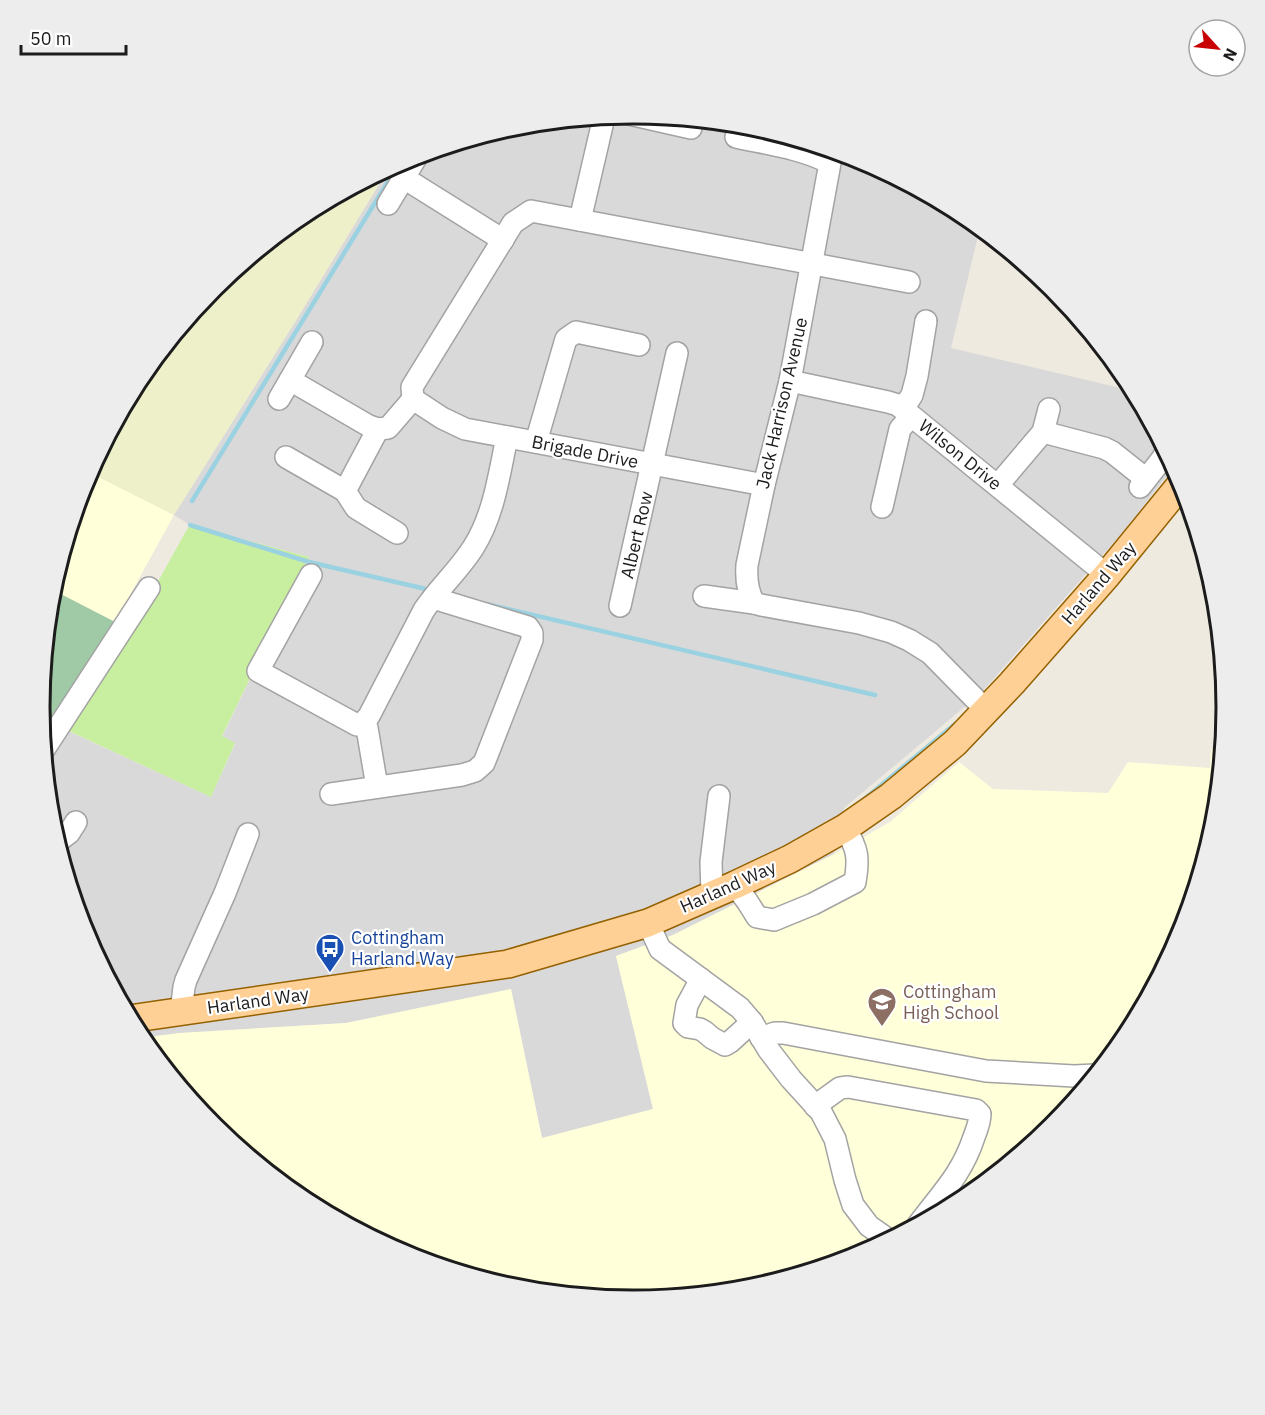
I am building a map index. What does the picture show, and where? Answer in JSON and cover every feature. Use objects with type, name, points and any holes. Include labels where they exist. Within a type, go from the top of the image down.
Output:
[{"type":"main road","name":"Harland Way","points":[[140,1018],[508,964],[648,923],[790,859],[845,828],[891,796],[955,743],[1012,683],[1174,492]]},
{"type":"street","points":[[580,220],[602,126]]},
{"type":"street","name":"Jack Harrison Avenue","points":[[736,137],[786,148],[830,163],[790,381],[764,485],[746,578],[754,603]]},
{"type":"street","points":[[388,204],[409,169]]},
{"type":"street","points":[[404,178],[503,240]]},
{"type":"street","points":[[290,380],[369,426],[378,429],[388,428],[413,399],[412,387],[513,223],[531,211],[909,282]]},
{"type":"street","points":[[882,507],[900,429],[915,386],[926,321]]},
{"type":"street","points":[[536,442],[567,339],[576,332],[639,345]]},
{"type":"street","points":[[279,399],[312,342]]},
{"type":"street","name":"Albert Row","points":[[620,606],[677,353]]},
{"type":"street","name":"Wilson Drive","points":[[790,381],[898,405],[1107,574]]},
{"type":"street","name":"Brigade Drive","points":[[413,399],[442,418],[465,429],[764,485]]},
{"type":"street","points":[[998,485],[1043,432],[1049,409]]},
{"type":"street","points":[[345,491],[378,429]]},
{"type":"street","points":[[1043,432],[1112,452],[1143,483],[1160,461]]},
{"type":"street","points":[[311,575],[258,671],[357,725],[361,725],[369,716],[424,610],[460,566],[482,531],[492,504],[507,437]]},
{"type":"street","points":[[286,457],[345,491],[356,508],[397,533]]},
{"type":"street","points":[[51,740],[149,588]]},
{"type":"street","points":[[704,596],[858,623],[891,632],[921,646],[930,653],[986,710]]},
{"type":"street","points":[[331,794],[462,775],[475,771],[484,763],[532,640],[532,633],[528,627],[433,598]]},
{"type":"street","points":[[364,722],[377,787]]},
{"type":"street","points":[[719,796],[711,862],[723,890],[747,901],[757,917],[774,920],[813,904],[855,882],[858,864],[854,843],[845,828]]},
{"type":"street","points":[[64,837],[76,822]]},
{"type":"street","points":[[181,1012],[186,980],[225,893],[248,834]]},
{"type":"street","points":[[648,923],[660,949],[740,1008],[768,1049],[821,1112],[835,1139],[854,1205],[869,1226],[881,1234]]},
{"type":"street","points":[[701,979],[687,1005],[684,1023],[688,1027],[700,1029],[724,1045],[756,1030],[986,1071],[1080,1081]]},
{"type":"street","points":[[815,1106],[840,1089],[848,1087],[976,1110],[980,1114],[980,1120],[969,1152],[961,1168],[933,1206]]},
{"type":"shaded area","points":[[632,124],[709,129],[783,144],[856,169],[924,203],[978,238],[951,348],[1119,388],[1137,416],[1167,476],[1121,534],[980,694],[844,808],[834,854],[673,935],[616,956],[653,1109],[542,1138],[511,989],[346,1023],[152,1037],[110,965],[80,895],[69,858],[54,784],[51,723],[211,797],[235,744],[222,737],[309,557],[190,525],[174,515],[380,183],[409,169],[482,144],[556,129]]},
{"type":"shaded area","points":[[380,183],[295,322],[174,515],[98,476],[128,416],[170,353],[194,323],[248,269],[309,223]]},
{"type":"shaded area","points":[[98,476],[174,515],[115,622],[61,594],[80,520]]},
{"type":"shaded area","points":[[61,594],[115,622],[50,725],[54,631]]},
{"type":"shaded area","name":"Cottingham High School","points":[[1211,749],[1214,749],[1211,784],[1196,858],[1171,931],[1137,999],[1095,1062],[1071,1092],[1017,1146],[956,1192],[924,1212],[856,1246],[783,1271],[709,1286],[671,1289],[594,1289],[556,1286],[519,1279],[445,1260],[409,1246],[341,1212],[278,1170],[220,1120],[194,1092],[152,1037],[346,1023],[511,989],[542,1138],[653,1109],[616,956],[673,935],[834,854],[890,822],[959,762],[993,789],[1108,793],[1128,762],[1210,768]]},
{"type":"green space","points":[[190,525],[309,557],[222,736],[235,743],[211,797],[67,730],[155,587]]},
{"type":"waterway","points":[[192,501],[390,178]]},
{"type":"waterway","points":[[190,525],[309,562],[426,589]]},
{"type":"waterway","points":[[486,604],[875,695]]},
{"type":"waterway","points":[[862,801],[955,724]]},
{"type":"place","name":"Cottingham Harland Way","points":[[330,974]]},
{"type":"place","name":"Cottingham High School","points":[[882,1028]]}]
